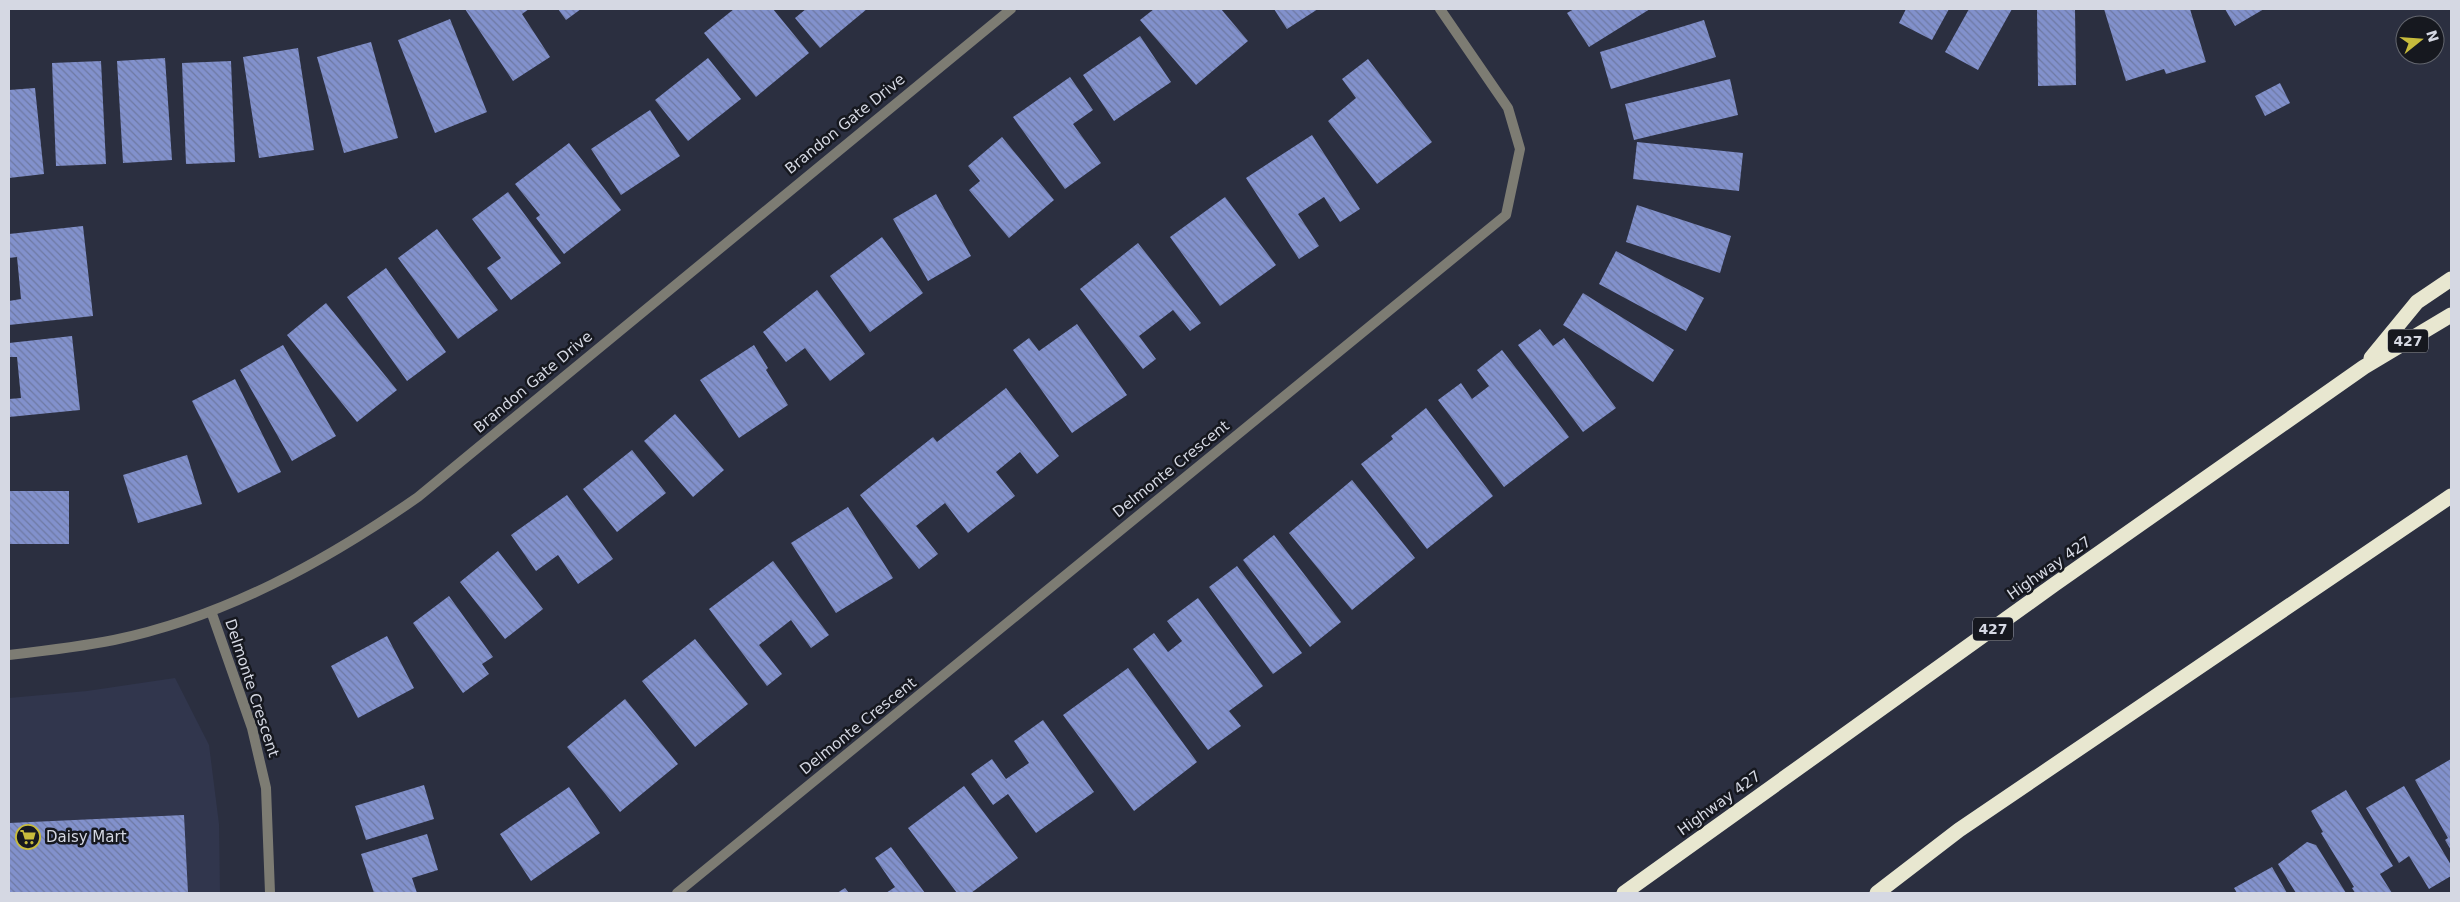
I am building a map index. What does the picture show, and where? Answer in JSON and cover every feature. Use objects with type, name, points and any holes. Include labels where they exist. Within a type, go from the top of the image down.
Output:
[{"type":"highway","points":[[2364,367],[2417,302],[2451,279]]},
{"type":"highway","name":"Highway 427","points":[[1624,893],[2055,584],[2364,367],[2451,315]]},
{"type":"highway","points":[[1877,893],[1959,830],[2451,496]]},
{"type":"street","name":"Brandon Gate Drive","points":[[9,655],[115,640],[212,611],[282,580],[361,536],[418,497],[1010,9]]},
{"type":"street","name":"Delmonte Crescent","points":[[677,893],[1506,215],[1520,149],[1508,108],[1440,9]]},
{"type":"street","name":"Delmonte Crescent","points":[[212,611],[252,728],[266,788],[270,893]]},
{"type":"shaded area","points":[[175,678],[209,745],[219,824],[220,893],[9,893],[9,698],[87,691]]},
{"type":"building","points":[[465,9],[529,9],[522,14],[550,57],[513,81]]},
{"type":"building","points":[[558,9],[581,9],[566,20]]},
{"type":"building","points":[[734,9],[773,9],[809,53],[756,97],[704,33]]},
{"type":"building","points":[[806,9],[867,9],[820,48],[795,18]]},
{"type":"building","points":[[1154,9],[1221,9],[1248,41],[1196,85],[1140,20]]},
{"type":"building","points":[[1274,9],[1318,9],[1287,29]]},
{"type":"building","points":[[1574,9],[1650,9],[1589,47],[1567,13]]},
{"type":"building","points":[[1906,9],[1949,9],[1932,40],[1899,23]]},
{"type":"building","points":[[1969,9],[2012,9],[1978,70],[1945,52]]},
{"type":"building","points":[[2037,9],[2075,9],[2076,85],[2038,86]]},
{"type":"building","points":[[2104,9],[2190,9],[2206,62],[2166,74],[2164,69],[2126,81]]},
{"type":"building","points":[[2225,9],[2264,9],[2235,26]]},
{"type":"building","points":[[450,19],[487,112],[435,133],[398,40]]},
{"type":"building","points":[[1704,20],[1716,57],[1611,89],[1600,52]]},
{"type":"building","points":[[1140,36],[1171,82],[1114,121],[1083,75]]},
{"type":"building","points":[[371,42],[398,138],[344,153],[317,57]]},
{"type":"building","points":[[298,48],[314,150],[259,158],[243,57]]},
{"type":"building","points":[[165,58],[172,160],[123,163],[117,61]]},
{"type":"building","points":[[708,58],[741,99],[688,141],[655,100]]},
{"type":"building","points":[[1368,59],[1432,142],[1377,184],[1328,121],[1356,98],[1342,79]]},
{"type":"building","points":[[101,61],[106,164],[56,166],[52,63]]},
{"type":"building","points":[[231,61],[235,162],[186,164],[182,63]]},
{"type":"building","points":[[1070,77],[1093,110],[1073,124],[1101,163],[1065,189],[1013,117]]},
{"type":"building","points":[[1730,79],[1738,115],[1634,140],[1625,104]]},
{"type":"building","points":[[2280,83],[2290,103],[2265,116],[2255,96]]},
{"type":"building","points":[[35,88],[44,174],[9,178],[9,90]]},
{"type":"building","points":[[650,110],[680,156],[621,195],[591,149]]},
{"type":"building","points":[[1312,135],[1360,209],[1340,222],[1324,197],[1298,214],[1319,246],[1299,259],[1246,178]]},
{"type":"building","points":[[1002,137],[1054,200],[1009,238],[969,190],[980,181],[968,166]]},
{"type":"building","points":[[1637,142],[1743,153],[1739,191],[1633,179]]},
{"type":"building","points":[[569,143],[621,210],[564,254],[536,218],[540,215],[515,184]]},
{"type":"building","points":[[508,192],[561,263],[511,300],[487,268],[501,258],[472,219]]},
{"type":"building","points":[[936,194],[971,256],[928,281],[893,219]]},
{"type":"building","points":[[1225,197],[1276,265],[1220,306],[1170,237]]},
{"type":"building","points":[[1637,205],[1731,236],[1720,273],[1626,242]]},
{"type":"building","points":[[83,226],[93,316],[9,325],[9,301],[21,299],[17,257],[9,258],[9,234]]},
{"type":"building","points":[[437,229],[498,310],[458,339],[398,258]]},
{"type":"building","points":[[882,237],[923,293],[870,332],[830,276]]},
{"type":"building","points":[[1138,243],[1201,323],[1190,331],[1173,310],[1139,336],[1156,359],[1143,369],[1080,289]]},
{"type":"building","points":[[1616,251],[1704,298],[1686,331],[1599,284]]},
{"type":"building","points":[[386,268],[446,352],[407,381],[347,297]]},
{"type":"building","points":[[817,290],[865,354],[830,381],[805,348],[786,362],[763,332]]},
{"type":"building","points":[[1583,293],[1674,350],[1653,382],[1563,325]]},
{"type":"building","points":[[326,303],[397,390],[357,422],[287,335]]},
{"type":"building","points":[[1077,324],[1127,395],[1072,433],[1013,350],[1029,338],[1039,351]]},
{"type":"building","points":[[1540,329],[1553,346],[1564,338],[1616,408],[1583,432],[1518,345]]},
{"type":"building","points":[[72,336],[80,410],[9,417],[9,399],[21,398],[17,357],[9,357],[9,343]]},
{"type":"building","points":[[283,345],[336,436],[292,461],[240,370]]},
{"type":"building","points":[[754,345],[768,368],[766,370],[788,405],[739,438],[700,380]]},
{"type":"building","points":[[1502,350],[1569,437],[1504,487],[1438,400],[1461,383],[1472,399],[1489,386],[1477,370]]},
{"type":"building","points":[[235,379],[281,472],[238,493],[192,401]]},
{"type":"building","points":[[1006,388],[1059,456],[1037,474],[1020,452],[996,472],[1015,496],[968,533],[945,503],[916,526],[938,554],[919,569],[860,495],[933,437],[937,442]]},
{"type":"building","points":[[1426,408],[1493,496],[1427,549],[1361,464],[1393,439],[1391,436]]},
{"type":"building","points":[[675,414],[724,470],[693,497],[644,441]]},
{"type":"building","points":[[632,450],[666,493],[617,532],[583,489]]},
{"type":"building","points":[[187,455],[202,504],[138,523],[123,475]]},
{"type":"building","points":[[1352,480],[1415,558],[1352,610],[1289,533]]},
{"type":"building","points":[[9,491],[69,491],[69,544],[9,544]]},
{"type":"building","points":[[567,495],[613,559],[578,584],[558,555],[536,571],[511,535]]},
{"type":"building","points":[[848,507],[893,578],[836,613],[791,543]]},
{"type":"building","points":[[1274,535],[1341,622],[1310,647],[1243,560]]},
{"type":"building","points":[[498,551],[543,609],[505,639],[460,582]]},
{"type":"building","points":[[773,561],[829,635],[811,648],[791,620],[759,645],[782,674],[767,686],[709,609]]},
{"type":"building","points":[[1237,566],[1302,653],[1273,674],[1209,587]]},
{"type":"building","points":[[449,596],[493,657],[482,664],[489,674],[463,693],[413,623]]},
{"type":"building","points":[[1198,598],[1263,686],[1229,711],[1241,726],[1208,750],[1133,649],[1154,633],[1168,652],[1182,641],[1167,621]]},
{"type":"building","points":[[387,636],[414,688],[358,718],[331,666]]},
{"type":"building","points":[[695,639],[748,704],[695,747],[642,681]]},
{"type":"building","points":[[1128,668],[1197,762],[1134,811],[1063,715]]},
{"type":"building","points":[[625,699],[678,764],[620,812],[567,747]]},
{"type":"building","points":[[1043,720],[1094,792],[1036,833],[1008,794],[993,805],[971,774],[992,759],[1006,779],[1029,763],[1014,741]]},
{"type":"building","points":[[2451,759],[2451,850],[2445,840],[2448,838],[2415,780]]},
{"type":"building","points":[[424,785],[434,819],[366,840],[355,806]]},
{"type":"building","points":[[964,786],[1018,858],[971,893],[957,893],[908,828]]},
{"type":"building","points":[[2404,786],[2451,865],[2451,876],[2429,889],[2409,856],[2399,863],[2366,808]]},
{"type":"building","points":[[569,787],[600,833],[531,881],[500,834]]},
{"type":"building","points":[[2346,790],[2393,866],[2380,874],[2392,893],[2355,893],[2352,888],[2354,887],[2321,833],[2323,832],[2311,811]]},
{"type":"building","points":[[184,815],[188,893],[9,893],[9,823]]},
{"type":"building","points":[[427,834],[438,870],[412,878],[417,893],[374,893],[361,854]]},
{"type":"building","points":[[2307,842],[2316,845],[2346,893],[2296,893],[2278,864]]},
{"type":"building","points":[[891,847],[925,893],[886,893],[895,887],[875,858]]},
{"type":"building","points":[[2272,867],[2287,893],[2237,893],[2234,888]]},
{"type":"building","points":[[845,888],[849,893],[837,893]]},
{"type":"place","name":"Daisy Mart","points":[[28,837]]}]
